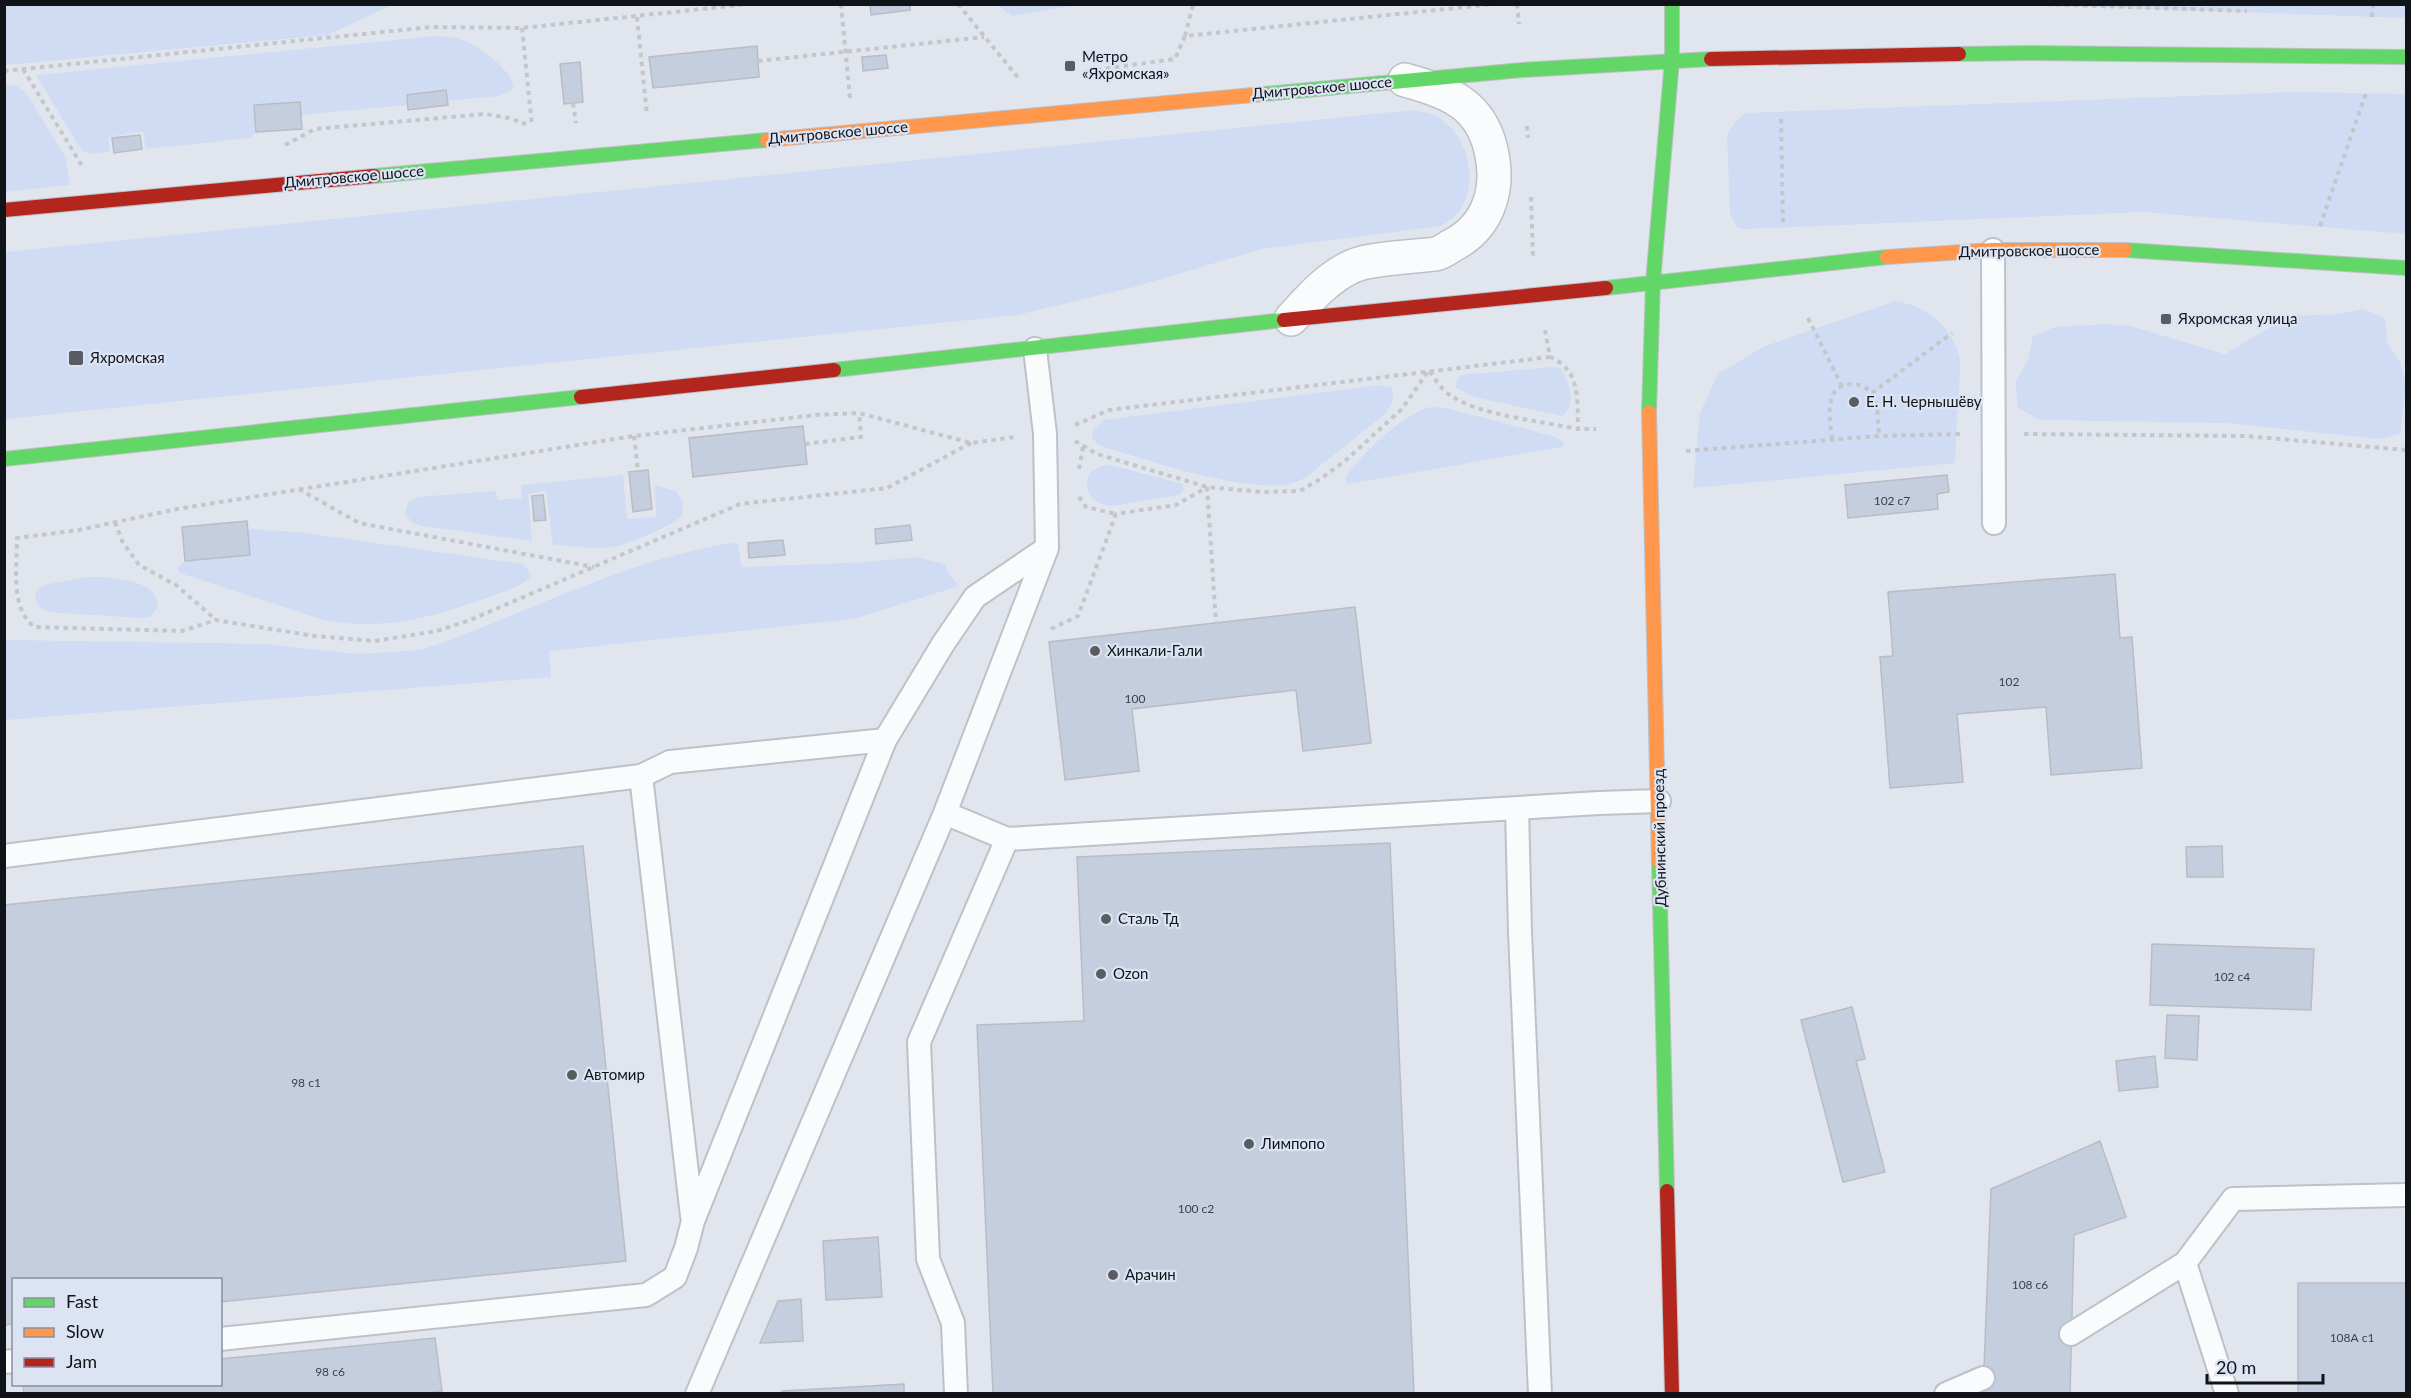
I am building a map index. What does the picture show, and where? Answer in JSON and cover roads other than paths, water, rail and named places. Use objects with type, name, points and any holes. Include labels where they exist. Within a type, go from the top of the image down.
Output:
[{"type":"main road","points":[[1653,282],[1672,60],[1672,4]]},
{"type":"main road","name":"Дмитровское шоссе","points":[[4,210],[1522,70],[1672,60],[2029,53],[2406,57]]},
{"type":"main road","name":"Дмитровское шоссе","points":[[4,459],[1035,349],[1291,319],[1784,270],[1879,258],[1993,250],[2137,250],[2406,268]]},
{"type":"main road","name":"Дубнинский проезд","points":[[1653,282],[1649,428],[1672,1394]]},
{"type":"street","points":[[1291,319],[1316,291],[1354,265],[1438,253],[1459,243],[1486,217],[1492,196],[1495,165],[1488,136],[1476,114],[1462,101],[1435,89],[1404,81]]},
{"type":"lane","points":[[1993,250],[1994,523]]},
{"type":"lane","points":[[697,1394],[945,813],[1047,548],[1045,434],[1035,349]]},
{"type":"lane","points":[[222,1339],[646,1295],[675,1277],[693,1221],[885,740],[943,644],[975,597],[1047,548]]},
{"type":"lane","points":[[4,856],[641,776],[670,762],[885,740]]},
{"type":"lane","points":[[641,776],[693,1221]]},
{"type":"lane","points":[[945,813],[1007,839],[1659,801]]},
{"type":"lane","points":[[1517,809],[1520,932],[1540,1394]]},
{"type":"lane","points":[[956,1394],[952,1323],[928,1259],[919,1042],[1007,839]]},
{"type":"lane","points":[[2071,1334],[2185,1263],[2234,1200],[2406,1195]]},
{"type":"lane","points":[[2185,1263],[2227,1394]]},
{"type":"lane","points":[[1946,1394],[1983,1378]]},
{"type":"place","name":"Метро «Яхромская»","points":[[1070,66]]},
{"type":"place","name":"Яхромская улица","points":[[2166,319]]},
{"type":"place","name":"Яхромская","points":[[76,358]]},
{"type":"place","name":"Е. Н. Чернышёву","points":[[1854,402]]},
{"type":"place","name":"Хинкали-Гали","points":[[1095,651]]},
{"type":"place","name":"Сталь Тд","points":[[1106,919]]},
{"type":"place","name":"Ozon","points":[[1101,974]]},
{"type":"place","name":"Автомир","points":[[572,1075]]},
{"type":"place","name":"Лимпопо","points":[[1249,1144]]},
{"type":"place","name":"Арачин","points":[[1113,1275]]}]
